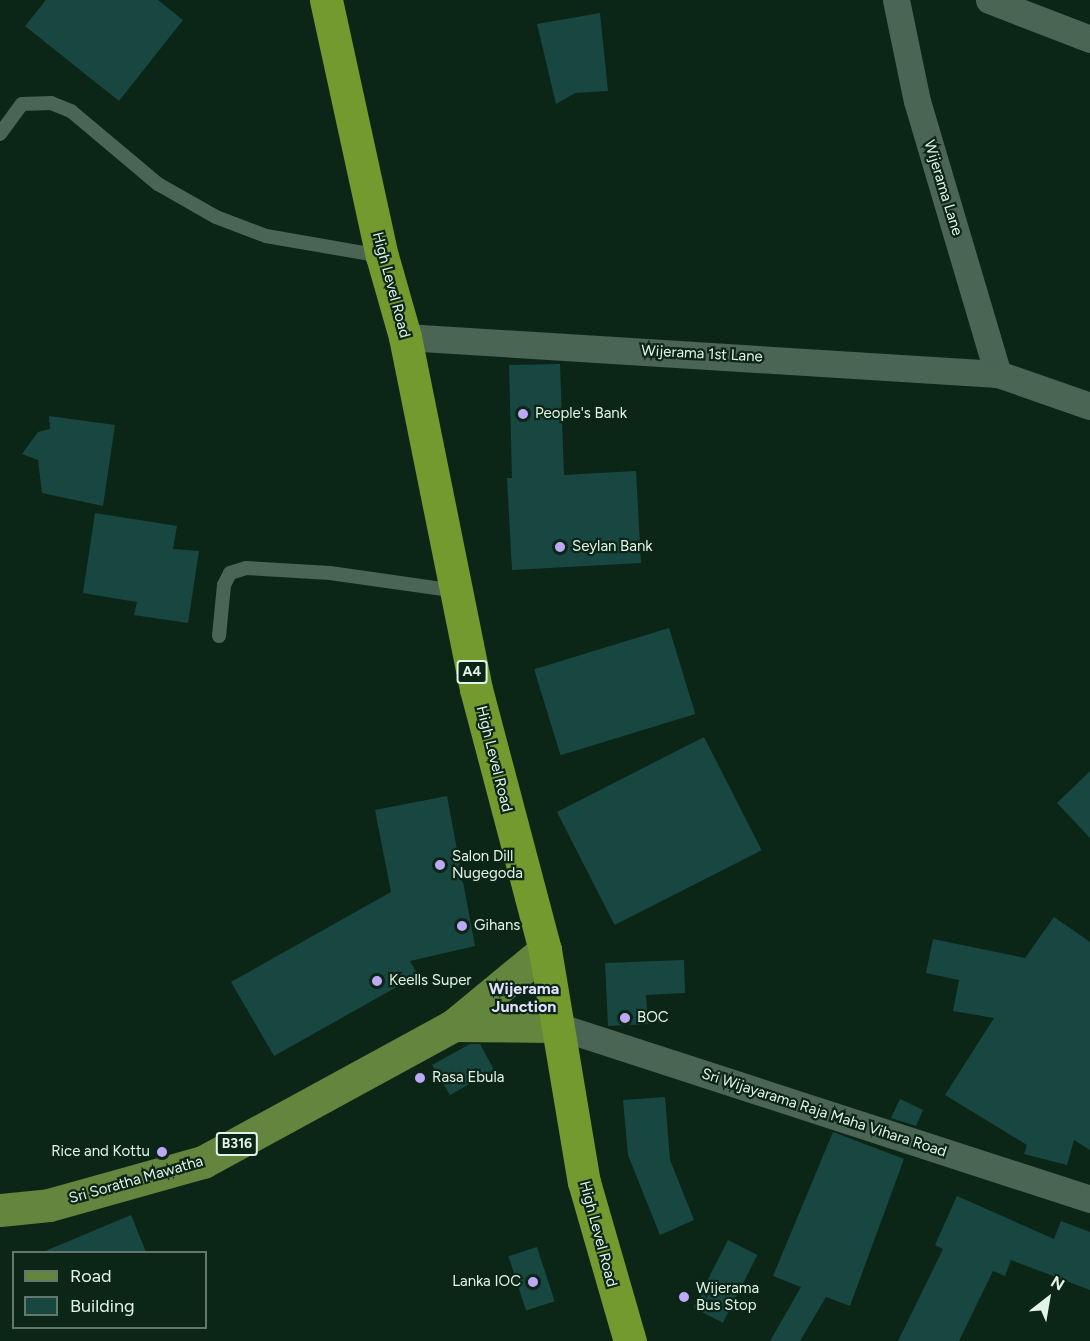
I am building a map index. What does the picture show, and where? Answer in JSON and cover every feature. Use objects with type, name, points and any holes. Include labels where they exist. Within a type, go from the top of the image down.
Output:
[{"type":"highway","name":"High Level Road","points":[[326,0],[382,256],[405,337],[476,689],[545,950],[584,1182],[630,1341]]},
{"type":"main road","name":"Sri Soratha Mawatha","points":[[0,1210],[49,1205],[203,1162],[454,1025],[545,950]]},
{"type":"main road","name":"Sri Soratha Mawatha","points":[[454,1025],[557,1026]]},
{"type":"street","name":"Wijerama Lane","points":[[896,0],[917,101],[998,374]]},
{"type":"street","points":[[989,0],[1090,39]]},
{"type":"street","name":"Wijerama 1st Lane","points":[[405,337],[998,374],[1090,405]]},
{"type":"street","name":"Sri Wijayarama Raja Maha Vihara Road","points":[[557,1026],[1090,1199]]},
{"type":"lane","points":[[0,134],[22,104],[51,104],[71,111],[158,184],[216,217],[266,236],[382,256]]},
{"type":"lane","points":[[219,636],[224,585],[230,573],[246,568],[330,573],[456,591]]},
{"type":"building","points":[[46,0],[158,0],[183,20],[119,101],[25,26]]},
{"type":"building","points":[[600,13],[608,91],[575,93],[556,104],[537,24]]},
{"type":"building","points":[[560,364],[564,475],[636,471],[641,563],[512,570],[507,478],[512,478],[509,365]]},
{"type":"building","points":[[49,416],[115,425],[103,506],[42,493],[38,460],[22,454],[38,432],[50,429]]},
{"type":"building","points":[[95,513],[177,526],[173,549],[199,551],[188,623],[134,615],[137,602],[83,593]]},
{"type":"building","points":[[669,628],[695,714],[560,755],[534,669]]},
{"type":"building","points":[[704,737],[762,850],[615,925],[557,812]]},
{"type":"building","points":[[1090,771],[1090,838],[1057,803]]},
{"type":"building","points":[[447,796],[475,946],[410,961],[418,975],[274,1056],[231,982],[391,892],[375,810]]},
{"type":"building","points":[[1054,917],[1090,942],[1090,1150],[1074,1140],[1067,1165],[1024,1154],[1027,1145],[945,1095],[994,1018],[953,1011],[959,980],[926,973],[933,939],[1025,958]]},
{"type":"building","points":[[684,960],[685,993],[646,995],[648,1024],[608,1026],[605,963]]},
{"type":"building","points":[[470,1044],[480,1044],[494,1070],[450,1095],[432,1065]]},
{"type":"building","points":[[665,1097],[670,1160],[694,1220],[660,1235],[628,1155],[623,1100]]},
{"type":"building","points":[[900,1099],[923,1110],[916,1126],[891,1118]]},
{"type":"building","points":[[833,1132],[904,1159],[850,1306],[826,1297],[800,1341],[770,1341],[801,1287],[773,1276]]},
{"type":"building","points":[[957,1196],[1054,1239],[1061,1221],[1090,1232],[1090,1290],[1011,1260],[1005,1276],[993,1271],[959,1341],[898,1341],[943,1249],[935,1245]]},
{"type":"building","points":[[131,1215],[146,1251],[45,1251]]},
{"type":"building","points":[[728,1240],[757,1255],[723,1323],[693,1308]]},
{"type":"building","points":[[537,1247],[555,1301],[526,1310],[508,1256]]},
{"type":"place","name":"People's Bank","points":[[523,414]]},
{"type":"place","name":"Seylan Bank","points":[[560,547]]},
{"type":"place","name":"Salon Dill Nugegoda","points":[[440,865]]},
{"type":"place","name":"Gihans","points":[[462,926]]},
{"type":"place","name":"Keells Super","points":[[377,981]]},
{"type":"place","name":"BOC","points":[[625,1018]]},
{"type":"place","name":"Rasa Ebula","points":[[420,1078]]},
{"type":"place","name":"Rice and Kottu","points":[[162,1152]]},
{"type":"place","name":"Lanka IOC","points":[[533,1282]]},
{"type":"place","name":"Wijerama Bus Stop","points":[[684,1297]]},
{"type":"district","name":"Wijerama Junction","points":[[524,998]]}]
